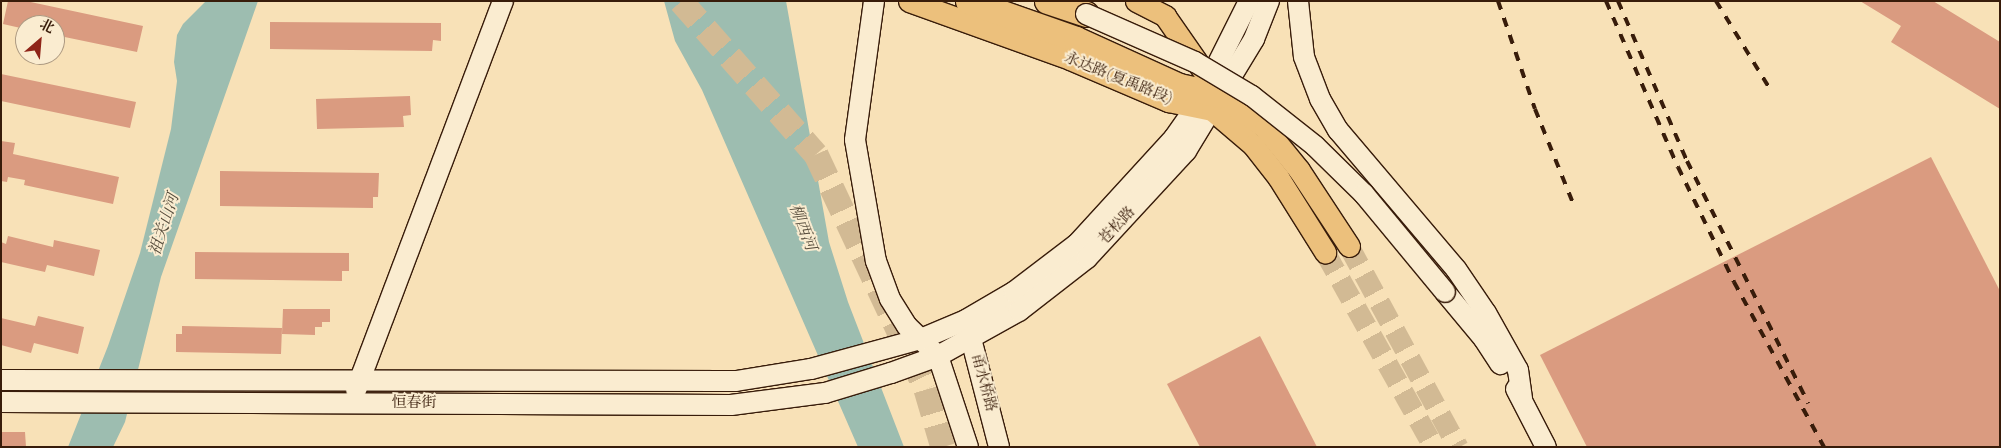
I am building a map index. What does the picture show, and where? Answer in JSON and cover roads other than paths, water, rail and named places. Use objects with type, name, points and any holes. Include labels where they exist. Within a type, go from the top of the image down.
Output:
[{"type":"highway","points":[[968,1],[1076,39],[1208,101]]},
{"type":"highway","points":[[1047,1],[1086,14]]},
{"type":"main road","points":[[350,404],[503,1]]},
{"type":"main road","points":[[874,1],[855,140],[876,262],[890,299],[907,326],[938,356],[968,447]]},
{"type":"main road","name":"永达路(夏禹路段)","points":[[910,1],[1070,59],[1168,101],[1208,101]]},
{"type":"main road","points":[[1060,1],[1195,62],[1226,80],[1315,146],[1364,194],[1478,332],[1522,399],[1546,447]]},
{"type":"main road","points":[[1136,1],[1165,16],[1208,101],[1258,152],[1278,177],[1325,252]]},
{"type":"main road","name":"苍松路","points":[[891,374],[938,356],[1019,312],[1087,258],[1186,152],[1249,1]]},
{"type":"main road","name":"苍松路","points":[[882,351],[921,339],[966,320],[1014,292],[1077,244],[1208,101],[1254,38],[1269,1]]},
{"type":"main road","points":[[1298,1],[1304,57],[1320,99],[1338,130],[1456,269],[1486,312],[1518,370],[1522,399]]},
{"type":"main road","points":[[1208,101],[1265,128],[1299,170],[1349,246]]},
{"type":"main road","name":"甬水桥路","points":[[966,320],[999,447]]},
{"type":"main road","name":"恒春街","points":[[1,380],[736,381],[811,369],[882,351]]},
{"type":"main road","name":"恒春街","points":[[1,402],[731,405],[825,393],[891,374]]},
{"type":"water","name":"祖关山河","points":[[206,1],[258,1],[161,277],[125,422],[113,447],[68,447],[108,346],[140,253],[171,129],[177,81],[174,62],[177,35],[183,24]]},
{"type":"water","name":"柳西河","points":[[664,1],[786,1],[829,242],[848,302],[904,447],[858,447],[702,90],[675,41]]},
{"type":"tunnel","points":[[681,1],[816,154],[926,389],[943,447]]},
{"type":"tunnel","points":[[1349,246],[1458,447]]},
{"type":"tunnel","points":[[1325,252],[1434,447]]},
{"type":"railway","points":[[1498,1],[1535,109],[1575,208]]},
{"type":"railway","points":[[1606,1],[1678,167],[1734,282],[1824,447]]},
{"type":"railway","points":[[1618,1],[1687,161],[1808,403]]},
{"type":"railway","points":[[1716,1],[1770,89]]}]
